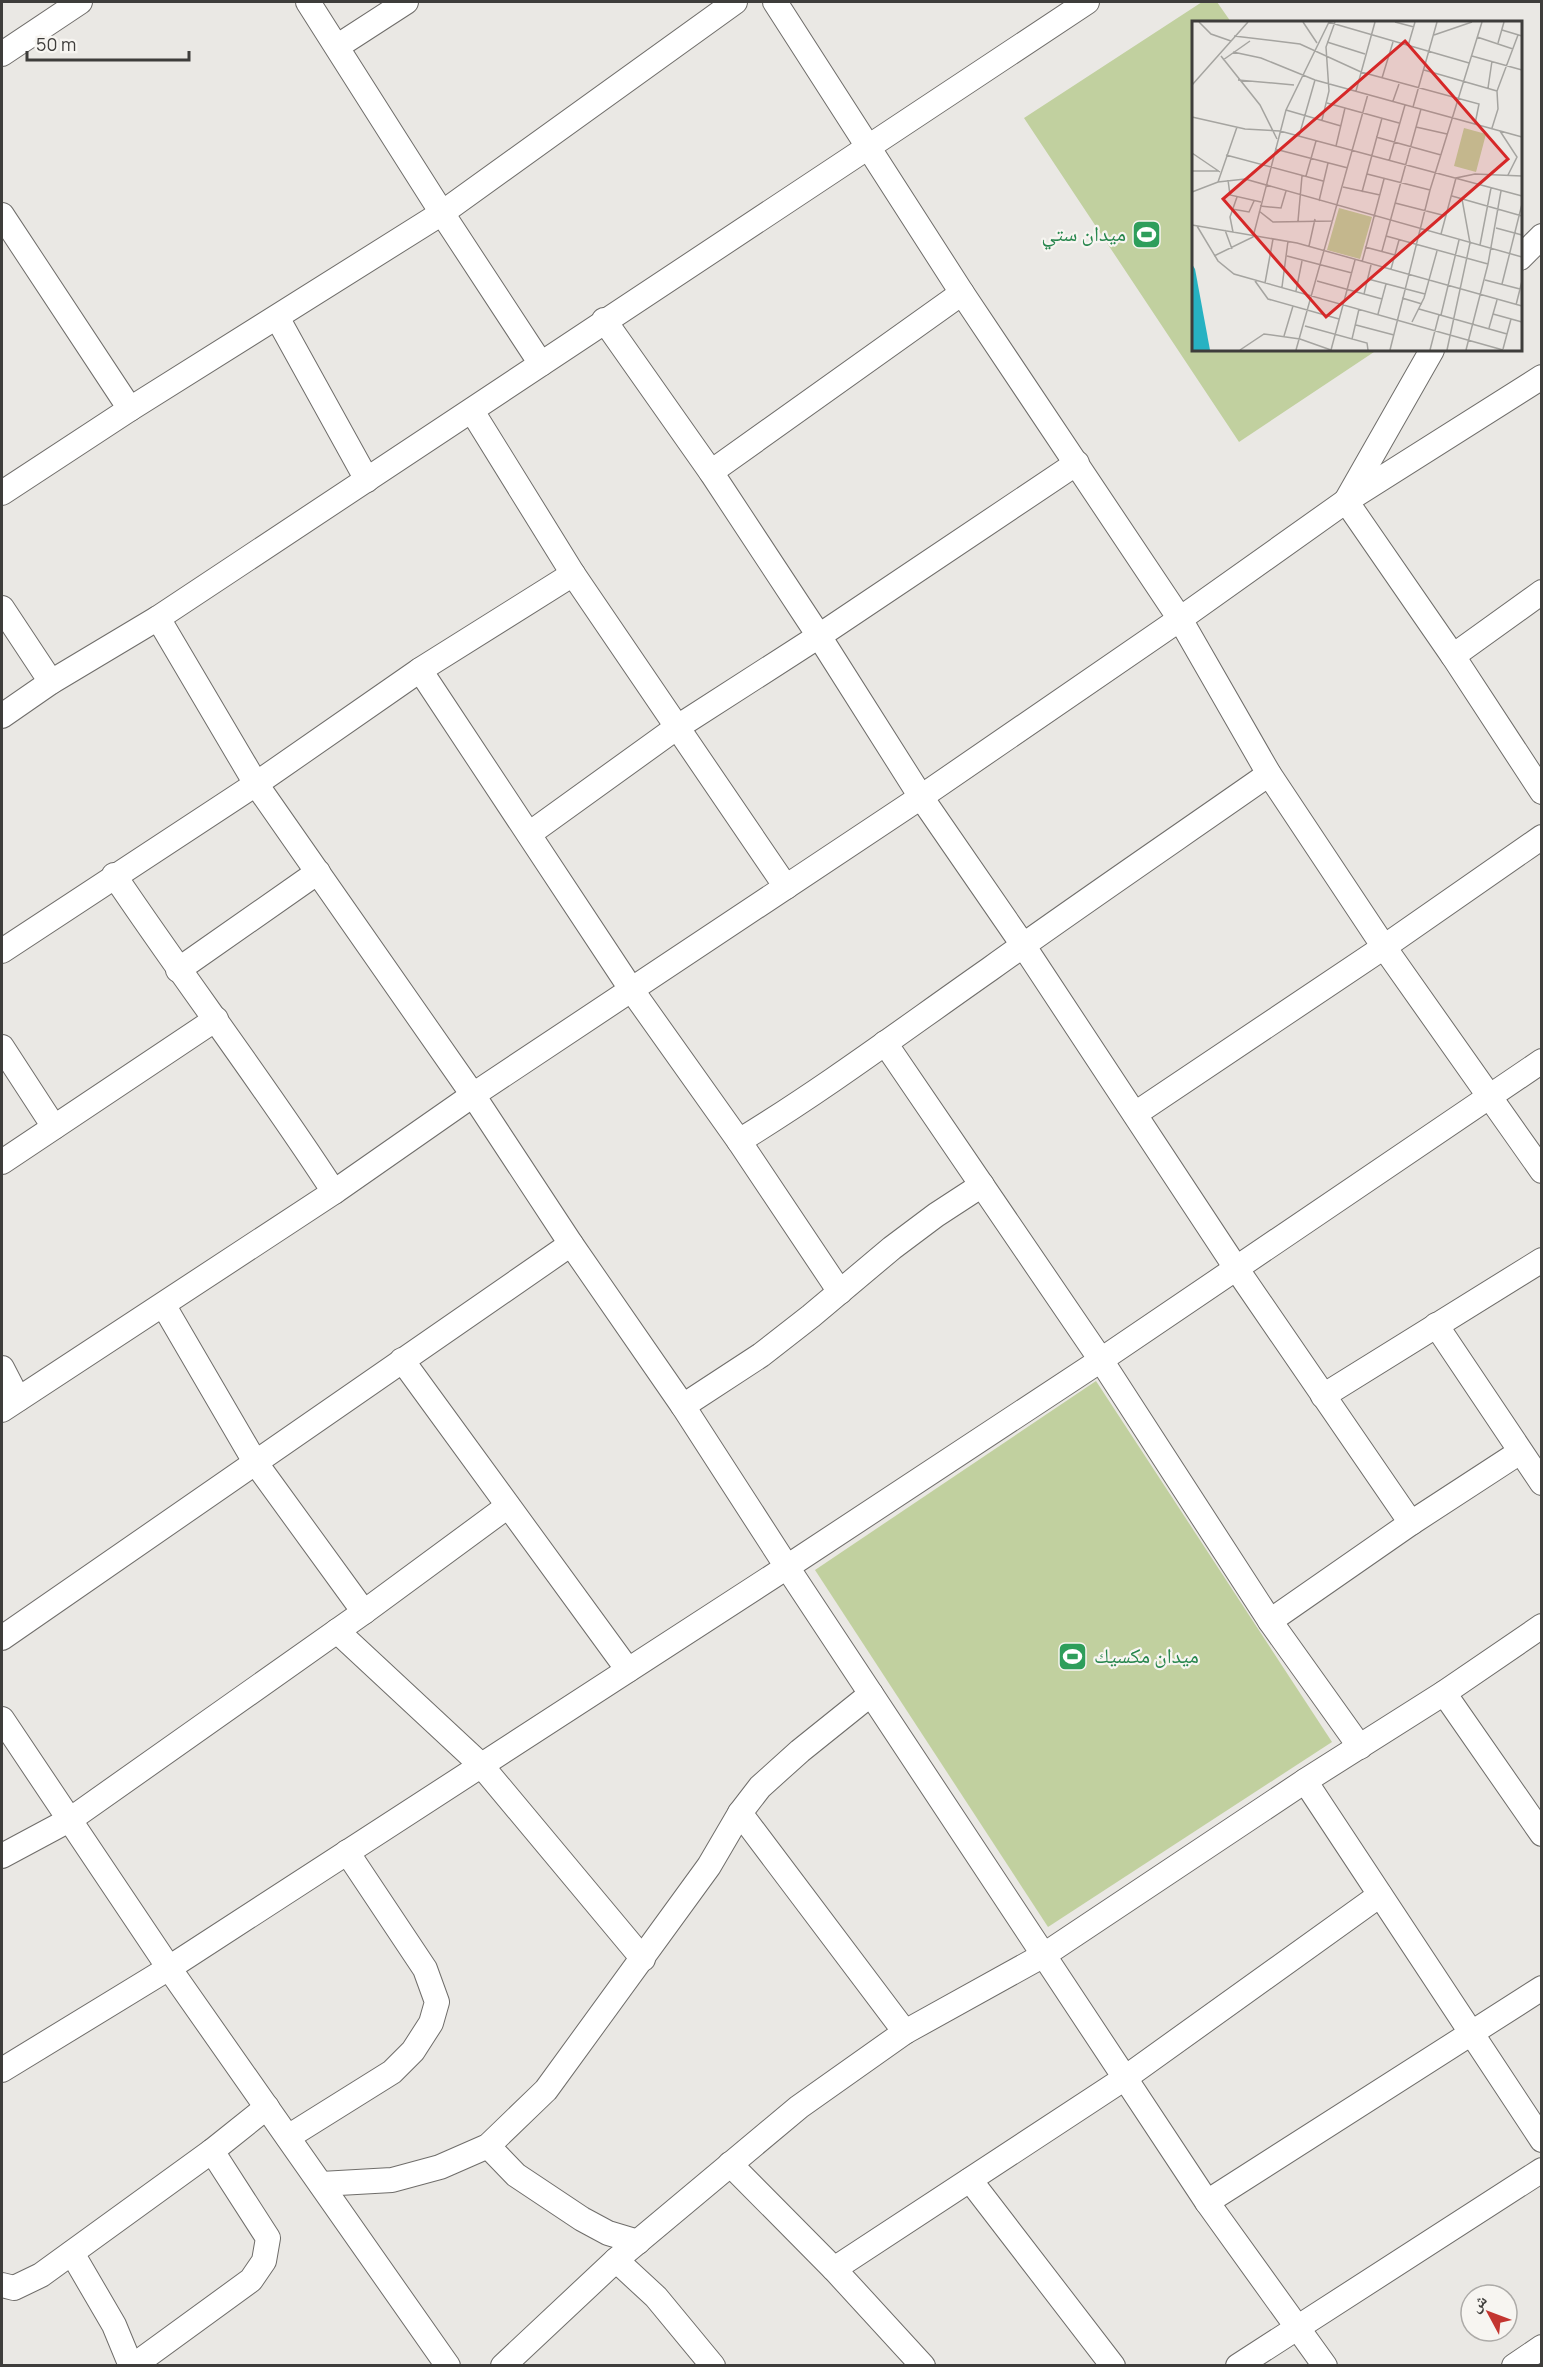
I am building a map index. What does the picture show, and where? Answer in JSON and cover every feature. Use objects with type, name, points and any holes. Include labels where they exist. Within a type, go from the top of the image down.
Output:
[{"type":"street","points":[[308,2],[541,364]]},
{"type":"street","points":[[338,46],[406,2]]},
{"type":"street","points":[[2,493],[130,409],[278,319],[442,213],[735,2]]},
{"type":"street","points":[[775,2],[962,293],[1180,619],[1269,774],[1384,947],[1542,1171]]},
{"type":"street","points":[[2,716],[51,682],[158,618],[472,411],[604,320],[868,146],[1073,5]]},
{"type":"street","points":[[2,54],[65,6]]},
{"type":"street","points":[[2,215],[130,409]]},
{"type":"street","points":[[1522,257],[1542,236]]},
{"type":"street","points":[[711,472],[962,293]]},
{"type":"street","points":[[278,319],[367,480]]},
{"type":"street","points":[[604,320],[711,472],[921,796],[1023,945],[1236,1268],[1411,1523]]},
{"type":"street","points":[[1346,501],[1431,351]]},
{"type":"street","points":[[2,1368],[10,1405],[81,1357],[164,1306],[473,1095],[921,796],[1180,619],[1346,501],[1542,377]]},
{"type":"street","points":[[472,411],[573,574],[786,887]]},
{"type":"street","points":[[530,834],[676,728],[819,636],[1077,463]]},
{"type":"street","points":[[1346,501],[1453,656],[1542,792]]},
{"type":"street","points":[[2,951],[114,875],[256,784],[420,670],[573,574]]},
{"type":"street","points":[[1453,656],[1541,593]]},
{"type":"street","points":[[2,608],[51,682]]},
{"type":"street","points":[[158,618],[256,784],[473,1095],[683,1406],[1208,2202],[1325,2366]]},
{"type":"street","points":[[420,670],[632,989],[739,1140],[840,1292]]},
{"type":"street","points":[[739,1140],[801,1103],[1269,774]]},
{"type":"street","points":[[1135,1114],[1384,947],[1542,837]]},
{"type":"street","points":[[178,970],[318,872]]},
{"type":"street","points":[[114,875],[178,970],[216,1019],[282,1113],[334,1192]]},
{"type":"street","points":[[2,1162],[216,1019]]},
{"type":"street","points":[[885,1043],[1101,1360],[1270,1621],[1360,1747]]},
{"type":"street","points":[[2,1047],[54,1127]]},
{"type":"street","points":[[2,2070],[169,1968],[787,1566],[1101,1360],[1488,1095],[1542,1061]]},
{"type":"street","points":[[683,1406],[761,1354],[927,1222],[982,1185]]},
{"type":"street","points":[[2,1638],[572,1244]]},
{"type":"street","points":[[1323,1396],[1542,1260]]},
{"type":"street","points":[[164,1306],[255,1462],[364,1612]]},
{"type":"street","points":[[1436,1325],[1542,1484]]},
{"type":"street","points":[[402,1360],[628,1670]]},
{"type":"street","points":[[1270,1621],[1411,1523],[1520,1452]]},
{"type":"street","points":[[2,1856],[71,1819],[364,1612],[508,1506]]},
{"type":"street","points":[[503,2366],[616,2260],[799,2106],[905,2032],[1044,1954],[1305,1781],[1444,1693],[1542,1626]]},
{"type":"street","points":[[337,1631],[481,1765],[643,1959]]},
{"type":"street","points":[[1444,1693],[1534,1808],[1542,1834]]},
{"type":"street","points":[[321,2184],[392,2180],[440,2167],[488,2146],[546,2090],[709,1866],[740,1813],[760,1787],[800,1751],[871,1694]]},
{"type":"street","points":[[2,1719],[169,1968],[448,2366]]},
{"type":"street","points":[[1305,1781],[1542,2140]]},
{"type":"street","points":[[740,1813],[905,2032]]},
{"type":"street","points":[[288,2137],[392,2072],[413,2051],[431,2023],[437,2002],[425,1969],[347,1852]]},
{"type":"street","points":[[834,2269],[1125,2078],[1380,1895]]},
{"type":"street","points":[[1208,2202],[1542,1988]]},
{"type":"street","points":[[2,2285],[14,2288],[41,2275],[212,2151],[267,2107]]},
{"type":"street","points":[[488,2146],[516,2175],[582,2219],[608,2233],[638,2242]]},
{"type":"street","points":[[72,2253],[114,2325],[132,2366],[251,2280],[264,2261],[268,2238],[212,2151]]},
{"type":"street","points":[[730,2164],[834,2269],[923,2366]]},
{"type":"street","points":[[1238,2366],[1542,2170]]},
{"type":"street","points":[[970,2180],[1113,2366]]},
{"type":"street","points":[[616,2260],[656,2297],[713,2366]]},
{"type":"street","points":[[1514,2366],[1542,2347]]},
{"type":"green space","name":"ميدان ستي","points":[[1202,2],[1217,2],[1230,21],[1192,21],[1192,351],[1376,351],[1239,442],[1024,118]]},
{"type":"green space","name":"ميدان مكسيك","points":[[1096,1381],[1332,1742],[1048,1927],[815,1570]]},
{"type":"place","name":"ميدان ستي","points":[[1147,234]]},
{"type":"place","name":"ميدان مكسيك","points":[[1073,1656]]}]
